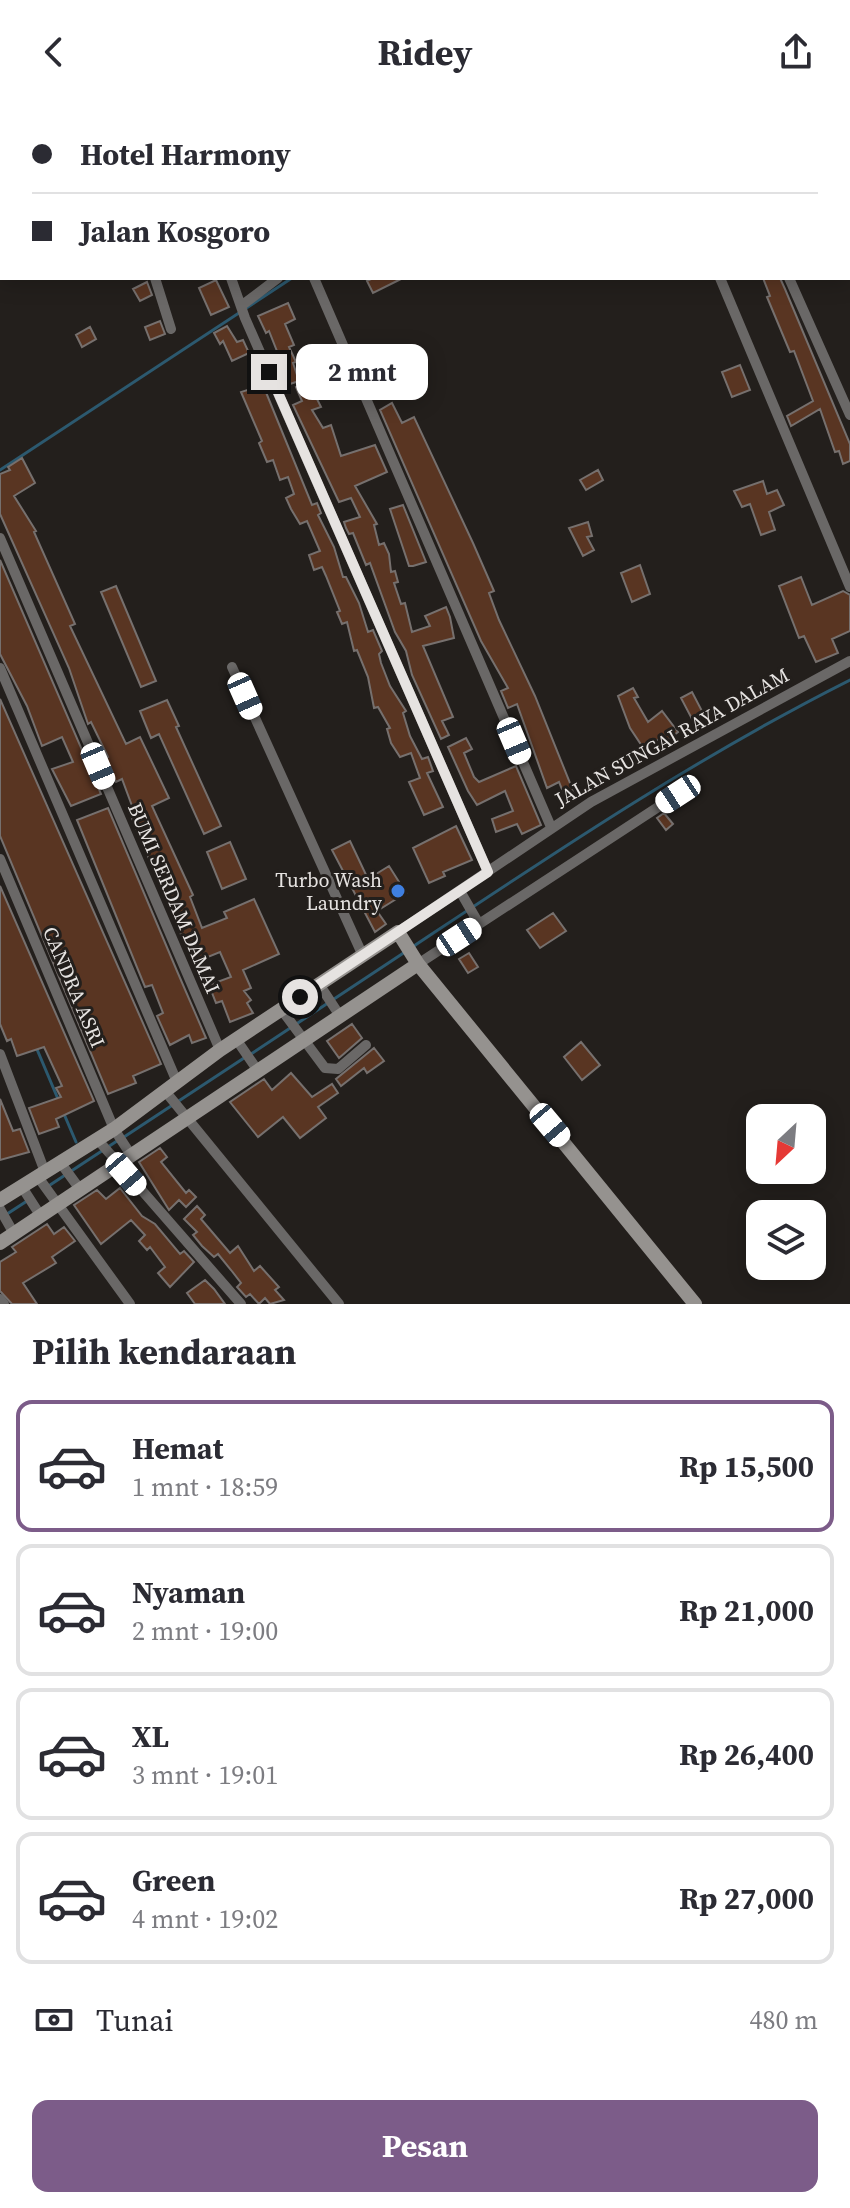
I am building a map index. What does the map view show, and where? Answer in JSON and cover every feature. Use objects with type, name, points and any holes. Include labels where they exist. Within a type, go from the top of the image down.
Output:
[{"type":"street","points":[[156,280],[171,329]]},
{"type":"street","points":[[232,280],[245,318],[488,872]]},
{"type":"street","points":[[241,306],[275,280]]},
{"type":"street","points":[[315,280],[551,827]]},
{"type":"street","points":[[721,280],[850,587]]},
{"type":"street","points":[[790,280],[850,415]]},
{"type":"street","name":"BUMI SERDAM DAMAI","points":[[0,538],[220,1050]]},
{"type":"street","name":"JALAN SUNGAI RAYA DALAM","points":[[0,1200],[25,1190],[41,1177],[100,1143],[220,1050],[239,1043],[322,989],[363,956],[400,936],[462,894],[551,827],[637,775],[850,661]]},
{"type":"street","points":[[232,667],[363,956]]},
{"type":"street","points":[[0,668],[170,1090],[185,1118],[339,1304]]},
{"type":"street","points":[[0,1243],[12,1230],[185,1118],[415,960],[678,794]]},
{"type":"street","name":"CANDRA ASRI","points":[[0,859],[116,1132],[129,1152]]},
{"type":"street","points":[[462,894],[478,922]]},
{"type":"street","points":[[400,936],[415,960],[695,1304]]},
{"type":"street","points":[[322,989],[338,1015]]},
{"type":"street","points":[[284,1013],[320,1065],[333,1070],[366,1045]]},
{"type":"street","points":[[239,1043],[256,1068]]},
{"type":"street","points":[[0,1054],[41,1177],[55,1202],[130,1304]]},
{"type":"street","points":[[100,1143],[241,1304]]},
{"type":"street","points":[[62,1164],[77,1186]]},
{"type":"street","points":[[25,1190],[38,1213]]},
{"type":"street","points":[[0,1209],[12,1230]]},
{"type":"street","points":[[0,1299],[4,1304]]},
{"type":"building","points":[[216,280],[229,307],[211,315],[199,288]]},
{"type":"building","points":[[369,280],[399,280],[373,293]]},
{"type":"building","points":[[764,280],[781,280],[850,444],[850,461],[843,464],[839,451],[835,452],[820,409],[791,426],[787,416],[813,401],[794,351],[790,352],[767,297],[770,296]]},
{"type":"building","points":[[147,282],[152,295],[140,301],[133,289]]},
{"type":"building","points":[[288,303],[295,319],[285,324],[294,345],[289,347],[296,362],[293,363],[299,381],[290,384],[269,331],[266,333],[258,316]]},
{"type":"building","points":[[160,321],[165,334],[150,340],[145,327]]},
{"type":"building","points":[[227,326],[237,342],[243,340],[249,353],[232,361],[223,341],[220,344],[214,333]]},
{"type":"building","points":[[90,327],[96,339],[82,347],[76,335]]},
{"type":"building","points":[[740,365],[750,390],[732,397],[722,372]]},
{"type":"building","points":[[304,384],[310,397],[315,395],[321,407],[312,410],[323,428],[331,425],[341,456],[375,445],[387,472],[355,486],[377,524],[374,525],[379,545],[384,543],[389,554],[391,572],[395,571],[398,582],[394,583],[401,604],[405,603],[412,632],[430,626],[425,616],[446,607],[450,617],[454,638],[423,646],[453,717],[442,721],[449,735],[441,739],[412,675],[406,651],[395,632],[370,563],[366,565],[353,533],[349,534],[346,528],[344,522],[360,517],[351,498],[339,502],[293,405],[302,401],[296,387]]},
{"type":"building","points":[[263,385],[312,505],[317,503],[321,513],[318,515],[334,547],[343,577],[346,577],[359,603],[368,632],[373,630],[382,651],[379,654],[381,663],[390,686],[406,711],[403,713],[410,736],[422,759],[428,757],[433,771],[427,773],[443,807],[424,815],[409,782],[420,778],[411,753],[400,757],[391,743],[387,729],[390,728],[378,707],[374,708],[368,677],[357,650],[354,651],[347,622],[342,624],[337,612],[340,611],[322,567],[314,570],[309,555],[320,551],[307,521],[300,524],[286,498],[294,494],[288,477],[280,480],[273,460],[267,462],[259,443],[262,441],[241,392]]},
{"type":"building","points":[[392,403],[402,423],[414,417],[473,543],[494,591],[489,593],[499,620],[535,696],[576,798],[567,802],[559,782],[547,788],[517,704],[508,708],[501,691],[508,688],[481,641],[380,410]]},
{"type":"building","points":[[22,458],[35,483],[14,496],[36,531],[75,624],[70,626],[126,744],[140,737],[169,798],[152,806],[193,895],[190,897],[202,928],[227,918],[224,912],[254,899],[279,954],[243,970],[251,988],[244,991],[251,1000],[247,1003],[253,1013],[230,1022],[222,1001],[216,1003],[209,985],[231,977],[220,952],[193,963],[131,816],[135,814],[122,779],[116,782],[105,759],[108,757],[91,722],[88,724],[69,668],[0,514],[0,474],[10,470],[8,467]]},
{"type":"building","points":[[598,470],[603,480],[586,490],[580,480]]},
{"type":"building","points":[[763,481],[767,494],[777,490],[784,505],[769,512],[775,530],[761,535],[750,504],[742,507],[734,491]]},
{"type":"building","points":[[403,505],[426,562],[413,566],[409,566],[390,509]]},
{"type":"building","points":[[588,522],[592,536],[587,537],[594,550],[583,556],[569,528]]},
{"type":"building","points":[[0,560],[101,794],[71,806],[52,769],[73,762],[62,737],[42,746],[27,706],[0,654]]},
{"type":"building","points":[[640,565],[650,594],[632,602],[621,573]]},
{"type":"building","points":[[801,577],[812,605],[843,591],[850,595],[850,631],[832,639],[838,653],[816,662],[804,636],[799,638],[779,586]]},
{"type":"building","points":[[116,586],[156,681],[141,687],[101,592]]},
{"type":"building","points":[[633,688],[638,697],[634,698],[648,722],[662,711],[678,732],[666,741],[662,737],[644,749],[630,728],[618,696]]},
{"type":"building","points":[[692,692],[703,713],[692,719],[681,698]]},
{"type":"building","points":[[0,699],[161,1064],[133,1076],[136,1083],[108,1094],[0,836]]},
{"type":"building","points":[[167,700],[221,826],[204,834],[159,734],[151,738],[140,711]]},
{"type":"building","points":[[466,738],[472,749],[464,753],[479,782],[516,766],[541,825],[522,834],[517,824],[496,832],[492,819],[513,811],[505,791],[477,805],[448,747]]},
{"type":"building","points":[[108,808],[206,1038],[192,1043],[189,1035],[170,1045],[157,1016],[163,1013],[152,985],[145,987],[77,820]]},
{"type":"building","points":[[664,813],[673,824],[666,830],[657,818]]},
{"type":"building","points":[[456,826],[472,860],[443,872],[445,876],[429,883],[413,848]]},
{"type":"building","points":[[350,841],[368,879],[389,866],[406,893],[377,911],[386,924],[375,932],[332,850]]},
{"type":"building","points":[[230,842],[246,879],[222,889],[207,852]]},
{"type":"building","points":[[0,886],[94,1101],[56,1119],[59,1127],[39,1134],[29,1108],[61,1097],[56,1088],[62,1086],[44,1047],[17,1056],[11,1039],[7,1041],[0,1024]]},
{"type":"building","points":[[553,913],[566,931],[540,948],[527,930]]},
{"type":"building","points":[[469,953],[478,967],[468,973],[459,959]]},
{"type":"building","points":[[352,1024],[362,1038],[339,1058],[327,1041]]},
{"type":"building","points":[[581,1042],[600,1065],[582,1080],[564,1057]]},
{"type":"building","points":[[374,1048],[384,1061],[367,1073],[364,1068],[341,1086],[336,1079]]},
{"type":"building","points":[[291,1073],[312,1097],[332,1084],[338,1093],[318,1107],[326,1118],[300,1138],[283,1117],[258,1137],[230,1102],[264,1079],[272,1090]]},
{"type":"building","points":[[0,1099],[13,1131],[20,1129],[29,1152],[0,1160]]},
{"type":"building","points":[[160,1148],[167,1157],[161,1162],[186,1193],[189,1190],[196,1197],[186,1207],[179,1200],[169,1210],[139,1162]]},
{"type":"building","points":[[120,1188],[142,1216],[155,1224],[180,1254],[184,1251],[194,1262],[170,1287],[158,1273],[165,1267],[150,1247],[147,1250],[139,1241],[145,1235],[131,1220],[101,1244],[74,1205],[97,1190],[106,1199]]},
{"type":"building","points":[[197,1206],[205,1215],[201,1219],[230,1253],[238,1246],[254,1271],[260,1266],[279,1287],[275,1290],[284,1300],[270,1304],[265,1298],[259,1304],[250,1294],[246,1297],[237,1287],[241,1283],[231,1270],[218,1254],[214,1257],[202,1246],[193,1235],[197,1232],[184,1219]]},
{"type":"building","points":[[47,1224],[54,1234],[64,1227],[75,1241],[52,1257],[56,1263],[23,1283],[37,1304],[12,1304],[0,1291],[0,1262],[16,1252],[12,1247]]},
{"type":"building","points":[[205,1280],[225,1304],[195,1304],[187,1293]]},
{"type":"waterway","points":[[0,470],[289,280]]},
{"type":"waterway","points":[[414,946],[574,840],[683,773],[850,680]]},
{"type":"waterway","points":[[334,999],[405,952]]},
{"type":"waterway","points":[[251,1054],[328,1003]]},
{"type":"waterway","points":[[36,1047],[58,1099]]},
{"type":"waterway","points":[[124,1137],[244,1058]]},
{"type":"waterway","points":[[64,1114],[76,1142]]},
{"type":"waterway","points":[[50,1185],[117,1141]]},
{"type":"waterway","points":[[7,1214],[27,1201]]},
{"type":"place","name":"Turbo Wash Laundry","points":[[398,891]]},
{"type":"route","points":[[269,372],[488,872],[300,997]]}]
